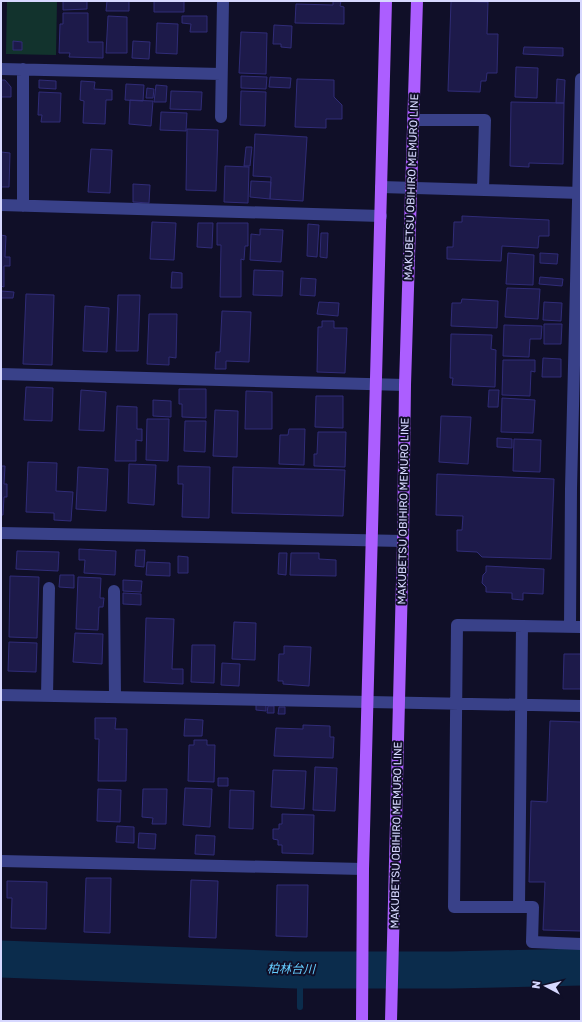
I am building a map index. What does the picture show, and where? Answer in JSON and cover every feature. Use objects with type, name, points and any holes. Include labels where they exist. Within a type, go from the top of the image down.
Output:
[{"type":"main road","points":[[362,1016],[363,869],[373,541],[386,1]]},
{"type":"main road","name":"MAKUBETSU OBIHIRO MEMURO LINE","points":[[392,1017],[403,541],[405,385],[417,1]]},
{"type":"street","points":[[221,117],[223,1]]},
{"type":"street","points":[[1,69],[221,74]]},
{"type":"street","points":[[23,69],[23,206]]},
{"type":"street","points":[[581,79],[575,627],[457,626],[454,907],[533,907],[532,942],[581,944]]},
{"type":"street","points":[[413,120],[485,120],[483,190]]},
{"type":"street","points":[[381,187],[579,193]]},
{"type":"street","points":[[1,205],[381,216]]},
{"type":"street","points":[[1,374],[405,385]]},
{"type":"street","points":[[1,533],[403,541]]},
{"type":"street","points":[[47,696],[49,588]]},
{"type":"street","points":[[114,591],[115,697]]},
{"type":"street","points":[[519,907],[522,626]]},
{"type":"street","points":[[1,695],[581,706]]},
{"type":"street","points":[[1,861],[363,869]]},
{"type":"green space","points":[[7,1],[57,1],[56,55],[6,54]]},
{"type":"building","points":[[63,1],[87,1],[87,9],[63,10]]},
{"type":"building","points":[[107,1],[129,1],[129,11],[106,11]]},
{"type":"building","points":[[154,1],[184,1],[184,12],[154,12]]},
{"type":"building","points":[[333,1],[341,1],[340,6],[344,7],[344,24],[295,23],[296,4],[333,5]]},
{"type":"building","points":[[451,1],[488,2],[487,34],[498,34],[497,73],[487,73],[486,81],[481,81],[480,92],[448,91]]},
{"type":"building","points":[[63,13],[88,13],[88,42],[103,42],[103,58],[69,57],[70,53],[59,53],[60,24],[63,24]]},
{"type":"building","points":[[108,16],[127,17],[127,53],[106,53]]},
{"type":"building","points":[[182,16],[207,16],[207,32],[190,32],[191,24],[182,23]]},
{"type":"building","points":[[157,23],[178,24],[177,54],[156,53]]},
{"type":"building","points":[[274,25],[292,26],[291,48],[281,47],[281,44],[273,44]]},
{"type":"building","points":[[241,32],[267,33],[266,74],[239,73]]},
{"type":"building","points":[[13,41],[22,42],[22,50],[13,50]]},
{"type":"building","points":[[133,41],[150,42],[149,59],[132,58]]},
{"type":"building","points":[[524,47],[563,48],[563,56],[523,54]]},
{"type":"building","points":[[516,67],[538,68],[537,98],[515,97]]},
{"type":"building","points":[[241,76],[267,77],[266,89],[241,88]]},
{"type":"building","points":[[270,77],[291,78],[290,88],[269,87]]},
{"type":"building","points":[[297,79],[334,80],[334,97],[342,105],[342,119],[326,119],[326,128],[295,127]]},
{"type":"building","points":[[557,79],[565,80],[564,103],[556,103]]},
{"type":"building","points":[[1,80],[5,80],[11,87],[11,97],[1,97]]},
{"type":"building","points":[[39,80],[56,81],[56,89],[39,88]]},
{"type":"building","points":[[81,81],[95,82],[94,89],[112,90],[112,100],[106,100],[105,124],[83,123],[84,101],[80,100]]},
{"type":"building","points":[[126,84],[144,85],[143,101],[125,100]]},
{"type":"building","points":[[156,85],[167,86],[166,102],[154,102]]},
{"type":"building","points":[[147,88],[154,89],[153,98],[146,98]]},
{"type":"building","points":[[171,91],[202,92],[201,110],[170,109]]},
{"type":"building","points":[[241,91],[266,92],[265,126],[240,125]]},
{"type":"building","points":[[39,92],[61,93],[60,122],[41,122],[42,115],[38,115]]},
{"type":"building","points":[[130,100],[153,101],[151,126],[129,124]]},
{"type":"building","points":[[511,102],[564,103],[563,164],[529,163],[529,167],[510,166]]},
{"type":"building","points":[[161,112],[187,113],[186,131],[160,130]]},
{"type":"building","points":[[187,129],[218,130],[216,191],[186,190]]},
{"type":"building","points":[[255,134],[307,137],[303,201],[270,199],[271,177],[253,176]]},
{"type":"building","points":[[246,147],[252,147],[250,166],[244,166]]},
{"type":"building","points":[[91,149],[112,150],[110,193],[88,192]]},
{"type":"building","points":[[1,152],[10,153],[9,187],[1,187]]},
{"type":"building","points":[[225,166],[249,167],[248,203],[224,202]]},
{"type":"building","points":[[251,181],[271,182],[270,199],[250,197]]},
{"type":"building","points":[[133,184],[150,185],[149,203],[133,202]]},
{"type":"building","points":[[462,216],[549,220],[549,236],[539,236],[538,248],[502,246],[501,261],[447,259],[447,247],[453,247],[454,222],[462,222]]},
{"type":"building","points":[[152,222],[176,223],[174,260],[150,259]]},
{"type":"building","points":[[198,223],[213,223],[212,248],[197,247]]},
{"type":"building","points":[[217,223],[248,223],[248,246],[245,246],[244,260],[241,259],[241,297],[220,297],[221,245],[217,245]]},
{"type":"building","points":[[308,224],[319,225],[317,257],[307,256]]},
{"type":"building","points":[[260,229],[283,230],[281,262],[250,260],[251,234],[260,235]]},
{"type":"building","points":[[321,233],[328,233],[327,258],[320,257]]},
{"type":"building","points":[[1,235],[6,236],[5,257],[10,257],[10,266],[4,266],[4,287],[1,286]]},
{"type":"building","points":[[508,253],[534,255],[533,285],[506,284]]},
{"type":"building","points":[[540,253],[558,254],[557,264],[540,263]]},
{"type":"building","points":[[254,270],[283,271],[282,296],[253,295]]},
{"type":"building","points":[[172,272],[182,273],[182,288],[171,288]]},
{"type":"building","points":[[540,277],[563,279],[562,286],[539,284]]},
{"type":"building","points":[[301,278],[316,279],[315,296],[300,295]]},
{"type":"building","points":[[507,288],[540,289],[538,319],[505,317]]},
{"type":"building","points":[[1,291],[14,292],[13,298],[1,298]]},
{"type":"building","points":[[26,294],[54,295],[52,365],[23,364]]},
{"type":"building","points":[[118,295],[140,295],[138,351],[116,351]]},
{"type":"building","points":[[462,299],[498,301],[497,328],[451,326],[452,303],[461,303]]},
{"type":"building","points":[[319,302],[339,303],[338,316],[317,314]]},
{"type":"building","points":[[544,302],[562,303],[561,321],[543,320]]},
{"type":"building","points":[[85,306],[109,308],[107,352],[83,351]]},
{"type":"building","points":[[222,311],[251,312],[249,362],[226,361],[226,369],[215,369],[216,352],[220,352]]},
{"type":"building","points":[[149,314],[177,314],[176,358],[169,357],[169,365],[147,364]]},
{"type":"building","points":[[322,321],[334,321],[334,328],[347,328],[345,373],[317,372],[318,327],[322,327]]},
{"type":"building","points":[[544,324],[562,324],[561,344],[544,344]]},
{"type":"building","points":[[504,325],[542,326],[541,339],[530,339],[529,357],[503,356]]},
{"type":"building","points":[[451,334],[492,335],[491,349],[496,350],[495,387],[452,385],[453,378],[450,378]]},
{"type":"building","points":[[543,358],[561,359],[561,377],[542,377]]},
{"type":"building","points":[[503,360],[535,360],[535,372],[531,371],[530,396],[502,395]]},
{"type":"building","points":[[26,387],[53,388],[52,421],[24,420]]},
{"type":"building","points":[[179,389],[206,389],[206,418],[182,417],[182,404],[179,404]]},
{"type":"building","points":[[81,390],[106,392],[104,431],[79,430]]},
{"type":"building","points":[[489,390],[499,390],[498,407],[488,407]]},
{"type":"building","points":[[246,391],[272,392],[272,429],[245,429]]},
{"type":"building","points":[[316,396],[343,396],[343,428],[315,427]]},
{"type":"building","points":[[502,398],[535,400],[533,433],[501,432]]},
{"type":"building","points":[[153,400],[171,401],[171,417],[153,416]]},
{"type":"building","points":[[117,406],[137,407],[137,429],[142,429],[142,441],[136,440],[136,461],[115,461]]},
{"type":"building","points":[[215,410],[238,411],[237,457],[213,456]]},
{"type":"building","points":[[441,416],[471,417],[468,464],[439,462]]},
{"type":"building","points":[[147,419],[169,419],[168,461],[146,460]]},
{"type":"building","points":[[185,421],[206,421],[205,452],[184,451]]},
{"type":"building","points":[[289,429],[305,429],[304,465],[279,464],[280,435],[288,435]]},
{"type":"building","points":[[318,432],[346,432],[345,467],[314,466],[314,454],[317,454]]},
{"type":"building","points":[[497,438],[512,439],[512,448],[497,447]]},
{"type":"building","points":[[514,439],[541,440],[540,472],[513,471]]},
{"type":"building","points":[[28,462],[57,463],[56,491],[73,492],[71,521],[54,520],[54,513],[26,512]]},
{"type":"building","points":[[129,464],[156,465],[154,505],[128,503]]},
{"type":"building","points":[[1,466],[5,466],[4,484],[7,484],[7,497],[4,497],[3,515],[1,515]]},
{"type":"building","points":[[178,466],[210,467],[209,518],[182,517],[183,484],[178,484]]},
{"type":"building","points":[[78,467],[108,469],[106,511],[76,509]]},
{"type":"building","points":[[233,467],[345,470],[343,516],[232,513]]},
{"type":"building","points":[[437,474],[554,479],[551,559],[482,557],[477,552],[457,551],[457,530],[462,530],[463,516],[436,515]]},
{"type":"building","points":[[79,549],[116,551],[115,575],[84,573],[85,560],[79,560]]},
{"type":"building","points":[[136,550],[145,550],[144,567],[135,566]]},
{"type":"building","points":[[17,551],[59,552],[58,571],[16,569]]},
{"type":"building","points":[[279,553],[287,553],[286,575],[278,574]]},
{"type":"building","points":[[291,553],[319,553],[319,559],[336,560],[336,576],[290,575]]},
{"type":"building","points":[[178,556],[188,557],[188,573],[178,573]]},
{"type":"building","points":[[147,562],[170,563],[170,576],[146,575]]},
{"type":"building","points":[[486,566],[544,569],[543,594],[523,593],[523,600],[512,599],[512,593],[486,592],[486,587],[482,583],[483,575],[486,572]]},
{"type":"building","points":[[60,575],[74,575],[74,588],[59,587]]},
{"type":"building","points":[[10,576],[39,577],[37,638],[9,637]]},
{"type":"building","points":[[78,577],[101,578],[100,598],[104,598],[103,607],[99,607],[98,630],[76,629]]},
{"type":"building","points":[[123,580],[142,581],[141,592],[123,591]]},
{"type":"building","points":[[123,593],[141,594],[141,605],[123,604]]},
{"type":"building","points":[[146,618],[174,619],[172,669],[183,669],[183,684],[144,682]]},
{"type":"building","points":[[234,622],[256,623],[255,660],[232,659]]},
{"type":"building","points":[[75,633],[103,634],[102,664],[73,662]]},
{"type":"building","points":[[9,642],[37,643],[36,672],[8,671]]},
{"type":"building","points":[[192,645],[215,645],[214,683],[191,682]]},
{"type":"building","points":[[284,646],[311,647],[309,686],[283,684],[283,681],[278,681],[279,654],[284,654]]},
{"type":"building","points":[[564,654],[581,654],[581,689],[563,689]]},
{"type":"building","points":[[222,663],[240,664],[239,686],[221,685]]},
{"type":"building","points":[[256,703],[266,704],[266,711],[256,710]]},
{"type":"building","points":[[268,706],[274,706],[274,713],[267,713]]},
{"type":"building","points":[[279,707],[285,707],[285,714],[278,714]]},
{"type":"building","points":[[95,718],[116,718],[115,729],[127,729],[126,781],[98,781],[99,739],[95,739]]},
{"type":"building","points":[[185,719],[203,720],[202,736],[184,736]]},
{"type":"building","points":[[550,721],[581,722],[581,931],[543,930],[545,882],[529,882],[531,801],[547,802]]},
{"type":"building","points":[[303,725],[330,726],[330,737],[334,737],[333,758],[274,756],[276,728],[303,729]]},
{"type":"building","points":[[194,740],[207,740],[207,745],[215,745],[214,782],[188,781],[189,745],[194,745]]},
{"type":"building","points":[[315,767],[337,768],[335,811],[313,810]]},
{"type":"building","points":[[273,770],[306,771],[304,809],[271,807]]},
{"type":"building","points":[[218,778],[228,778],[228,786],[218,786]]},
{"type":"building","points":[[185,788],[212,789],[210,827],[183,825]]},
{"type":"building","points":[[98,789],[121,790],[120,822],[97,821]]},
{"type":"building","points":[[143,789],[167,789],[166,824],[152,824],[153,818],[142,817]]},
{"type":"building","points":[[230,790],[254,791],[253,829],[229,828]]},
{"type":"building","points":[[282,814],[314,815],[313,854],[282,853],[282,845],[278,845],[278,840],[273,839],[273,829],[279,829],[279,824],[282,824]]},
{"type":"building","points":[[117,826],[134,827],[134,843],[116,842]]},
{"type":"building","points":[[139,833],[156,834],[155,849],[138,848]]},
{"type":"building","points":[[196,835],[215,836],[214,855],[195,854]]},
{"type":"building","points":[[86,878],[111,878],[110,933],[84,932]]},
{"type":"building","points":[[191,880],[218,881],[216,938],[189,937]]},
{"type":"building","points":[[7,881],[47,882],[46,929],[11,928],[12,898],[7,898]]},
{"type":"building","points":[[277,885],[308,885],[307,937],[276,936]]},
{"type":"waterway","name":"柏林台川","points":[[1,959],[296,970],[450,970],[581,967]]},
{"type":"waterway","points":[[296,970],[300,983],[300,1007]]}]
